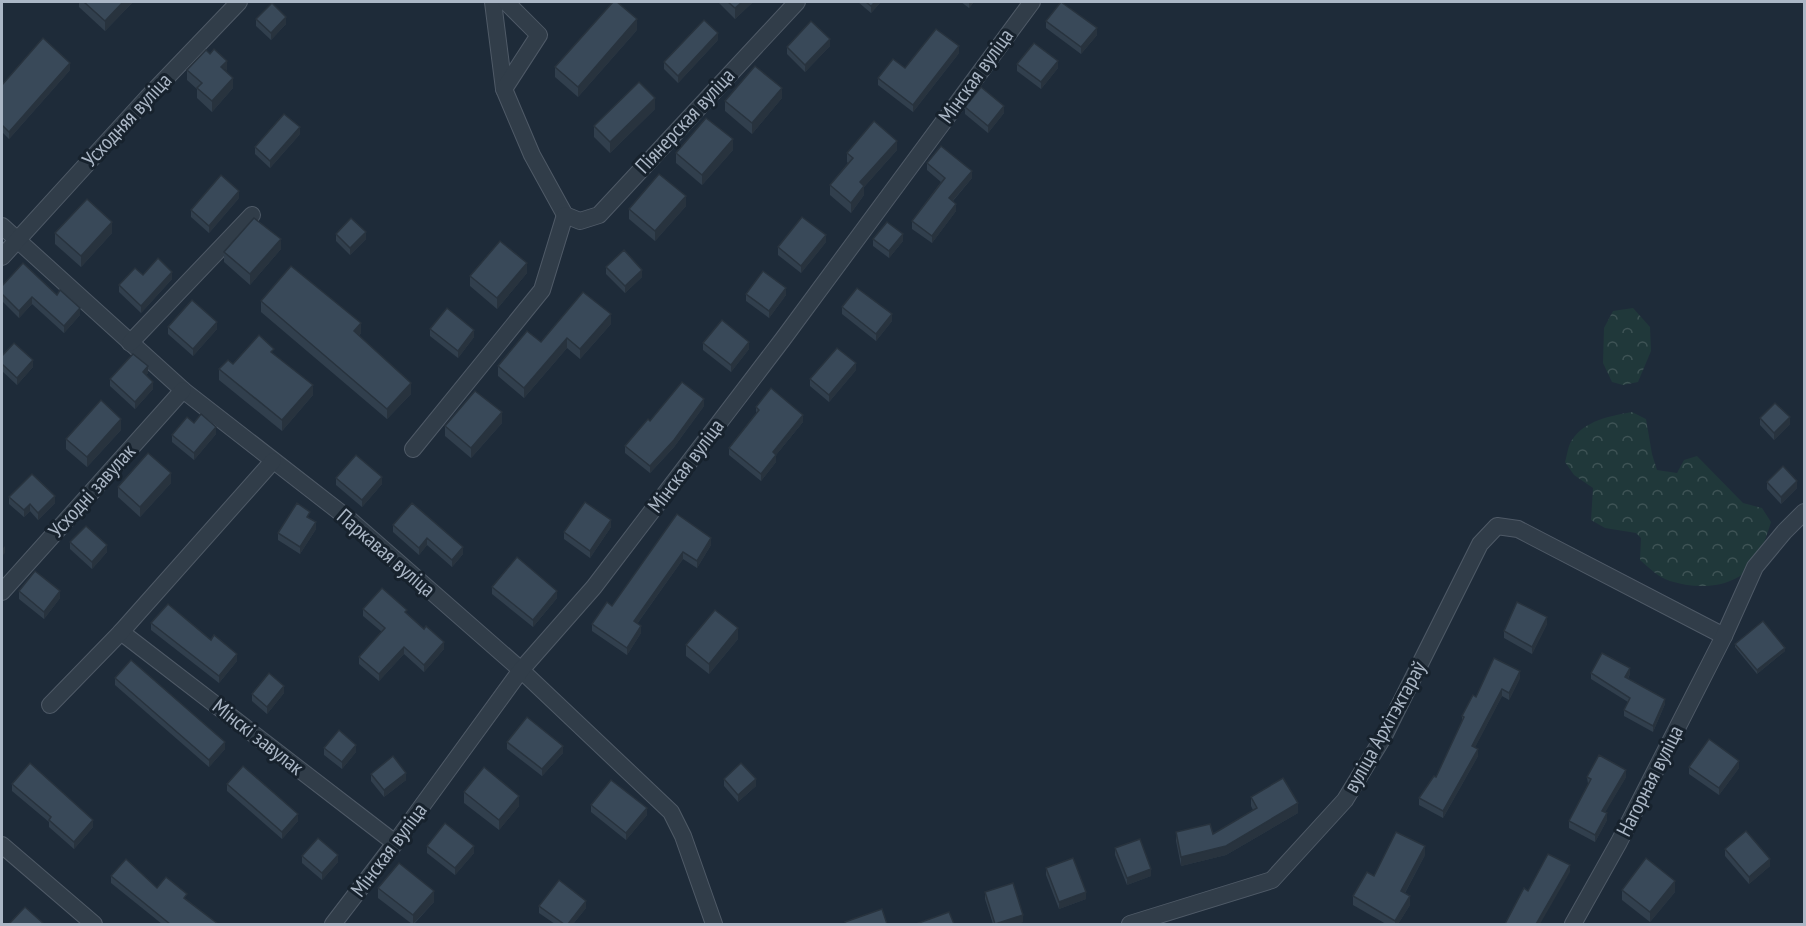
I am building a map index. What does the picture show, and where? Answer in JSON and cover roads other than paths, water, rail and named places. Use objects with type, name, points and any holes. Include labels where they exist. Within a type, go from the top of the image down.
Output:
[{"type":"street","name":"Усходняя вуліца","points":[[2,257],[147,98],[239,2]]},
{"type":"street","points":[[413,449],[542,290],[565,215],[531,155],[504,89],[493,2]]},
{"type":"street","points":[[504,89],[540,35],[506,2]]},
{"type":"street","name":"Піянерская вуліца","points":[[565,215],[580,221],[598,215],[797,2]]},
{"type":"street","name":"Мінская вуліца","points":[[333,924],[395,843],[520,670],[594,587],[783,339],[1032,2]]},
{"type":"street","points":[[130,343],[252,215]]},
{"type":"street","name":"Паркавая вуліца","points":[[2,226],[183,390],[350,520],[520,670],[671,813],[683,836],[714,924]]},
{"type":"street","name":"Усходні завулак","points":[[2,592],[183,390]]},
{"type":"street","points":[[50,705],[121,632],[273,461]]},
{"type":"street","name":"Нагорная вуліца","points":[[1573,924],[1619,842],[1724,636],[1755,567],[1804,512]]},
{"type":"street","name":"вуліца Архітэктараў","points":[[1130,924],[1272,880],[1345,800],[1384,736],[1480,544],[1497,526],[1518,529],[1724,636]]},
{"type":"street","name":"Мінскі завулак","points":[[121,632],[395,843]]},
{"type":"street","points":[[2,845],[94,924]]}]
